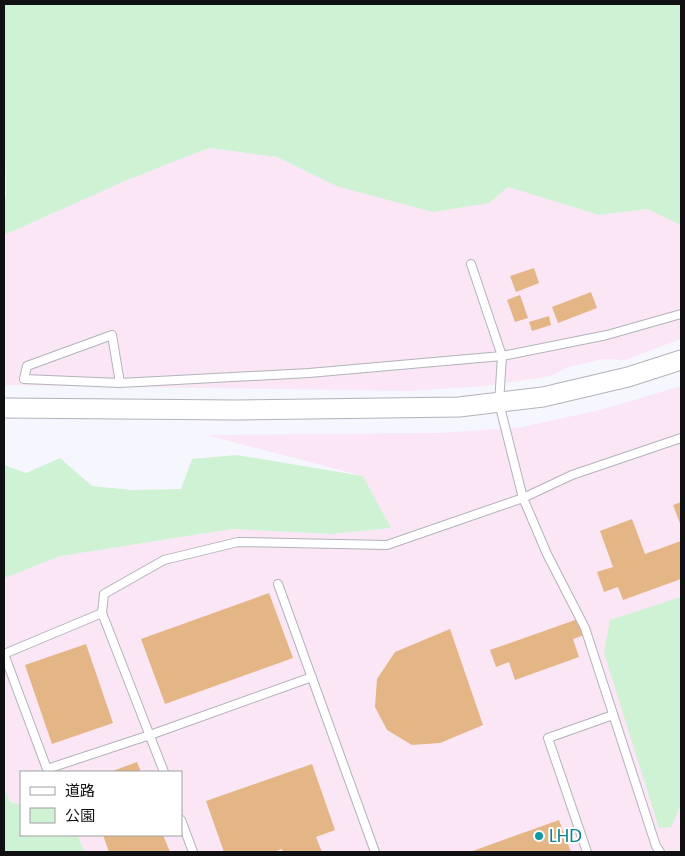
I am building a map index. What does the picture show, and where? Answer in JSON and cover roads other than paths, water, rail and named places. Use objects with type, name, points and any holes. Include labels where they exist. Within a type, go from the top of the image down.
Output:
[{"type":"street","points":[[4,408],[236,410],[459,407],[543,397],[628,377],[681,360]]},
{"type":"lane","points":[[471,264],[502,356],[499,403],[523,498],[547,554],[585,628],[656,846],[660,852]]},
{"type":"lane","points":[[120,383],[112,335],[27,366],[24,380],[120,383],[310,373],[502,356],[607,335],[681,314]]},
{"type":"lane","points":[[164,771],[102,613],[104,594],[164,560],[238,542],[387,545],[523,498],[572,475],[681,438]]},
{"type":"lane","points":[[278,584],[375,852]]},
{"type":"lane","points":[[102,613],[4,654],[46,770],[312,677]]},
{"type":"lane","points":[[587,852],[548,738],[613,715]]},
{"type":"lane","points":[[182,823],[193,852]]},
{"type":"place","name":"LHD","points":[[539,836]]}]
